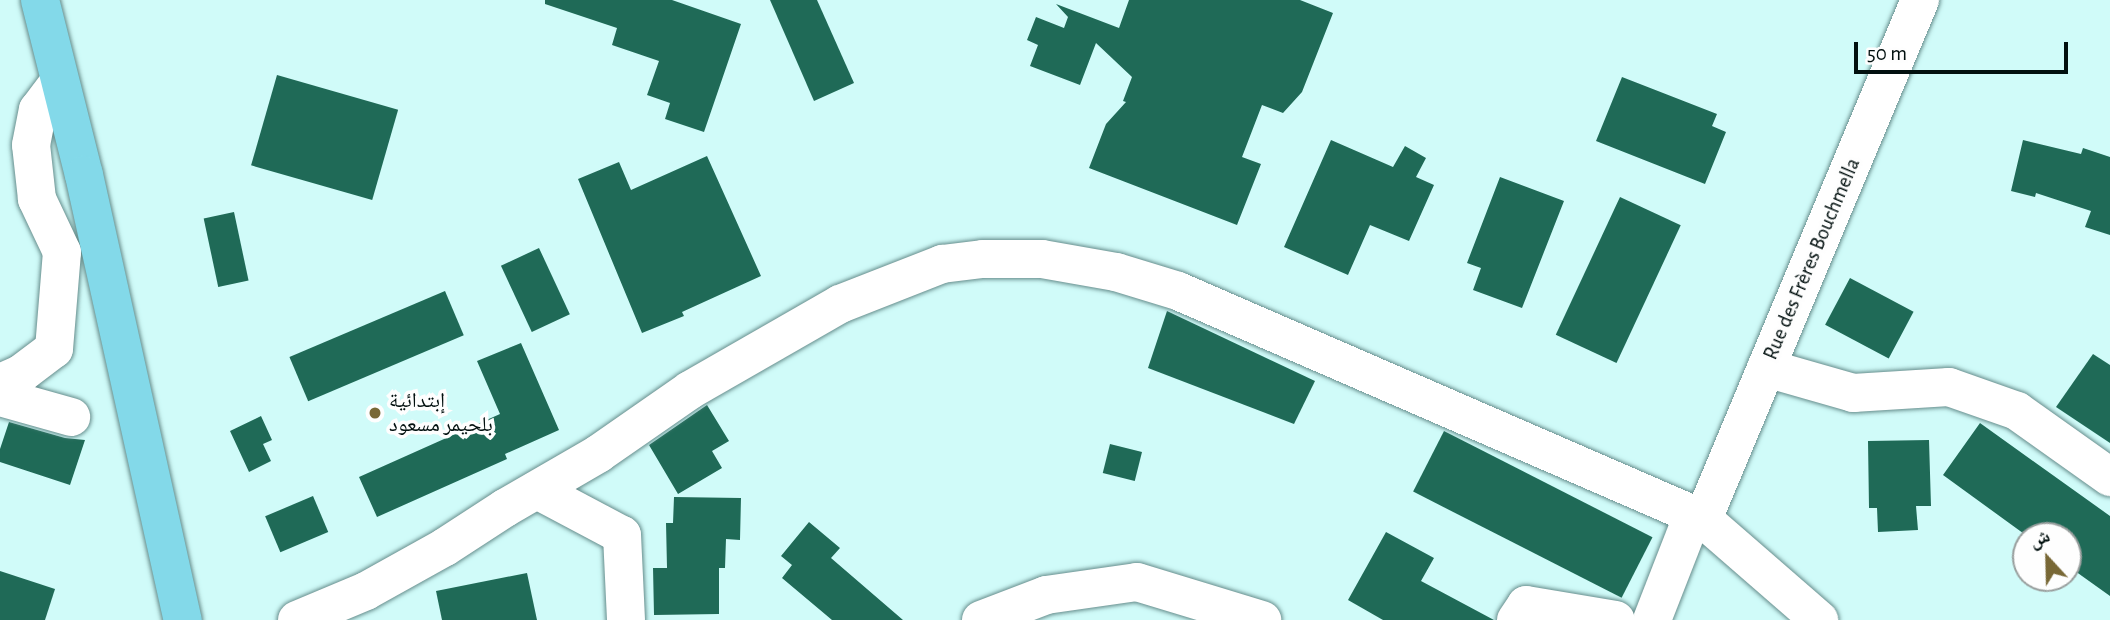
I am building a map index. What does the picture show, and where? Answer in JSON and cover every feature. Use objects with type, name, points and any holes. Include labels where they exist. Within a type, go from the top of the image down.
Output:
[{"type":"main road","points":[[40,0],[183,620]]},
{"type":"street","name":"Rue des Frères Bouchmella","points":[[1652,620],[1766,368],[1920,0]]},
{"type":"street","points":[[0,383],[22,373],[54,349],[62,251],[37,199],[31,145],[38,110],[60,80]]},
{"type":"street","points":[[297,620],[398,575],[598,454],[690,390],[766,344],[871,290],[920,270],[951,263],[1042,259],[1116,272],[1188,295],[1698,517],[1819,620]]},
{"type":"street","points":[[1766,368],[1853,393],[1949,387],[2017,411],[2110,477]]},
{"type":"street","points":[[0,397],[71,417]]},
{"type":"street","points":[[537,490],[622,535],[626,620]]},
{"type":"street","points":[[981,620],[1046,595],[1137,582],[1262,620]]},
{"type":"street","points":[[1516,620],[1526,605],[1616,620]]},
{"type":"building","points":[[545,0],[672,0],[741,24],[704,132],[665,119],[670,103],[647,95],[659,61],[612,45],[617,28],[545,4]]},
{"type":"building","points":[[770,0],[817,0],[854,83],[814,101]]},
{"type":"building","points":[[1129,0],[1300,0],[1333,13],[1302,92],[1283,113],[1262,105],[1242,157],[1261,164],[1237,225],[1089,168],[1106,124],[1126,102],[1123,101],[1132,77],[1096,43],[1080,85],[1030,66],[1038,45],[1027,40],[1036,17],[1064,28],[1068,17],[1056,4],[1119,28]]},
{"type":"building","points":[[277,75],[398,110],[372,200],[251,165]]},
{"type":"building","points":[[1622,77],[1717,114],[1712,126],[1726,132],[1705,184],[1596,141]]},
{"type":"building","points":[[1331,140],[1393,167],[1405,146],[1426,158],[1416,177],[1434,185],[1409,241],[1370,225],[1348,275],[1284,247]]},
{"type":"building","points":[[2023,140],[2081,154],[2083,148],[2110,157],[2110,235],[2085,227],[2091,211],[2036,193],[2035,197],[2011,191]]},
{"type":"building","points":[[707,156],[761,276],[682,312],[684,316],[642,333],[578,179],[619,162],[631,190]]},
{"type":"building","points":[[1500,177],[1564,201],[1522,308],[1473,290],[1481,268],[1467,263]]},
{"type":"building","points":[[1620,197],[1681,225],[1616,363],[1556,335]]},
{"type":"building","points":[[234,212],[249,280],[218,287],[204,218]]},
{"type":"building","points":[[539,248],[570,314],[532,332],[501,266]]},
{"type":"building","points":[[1850,278],[1914,312],[1889,359],[1825,325]]},
{"type":"building","points":[[445,291],[464,335],[308,401],[289,357]]},
{"type":"building","points":[[1167,311],[1315,381],[1294,424],[1148,368]]},
{"type":"building","points":[[521,343],[559,430],[505,454],[507,459],[377,517],[359,477],[500,414],[477,361]]},
{"type":"building","points":[[2093,354],[2110,365],[2110,443],[2056,407]]},
{"type":"building","points":[[707,405],[729,441],[712,451],[722,468],[678,494],[649,445]]},
{"type":"building","points":[[261,416],[272,440],[263,444],[271,461],[249,472],[230,431]]},
{"type":"building","points":[[9,422],[65,438],[85,440],[70,485],[0,462],[0,449]]},
{"type":"building","points":[[1980,423],[2110,516],[2110,596],[2082,576],[2082,522],[2012,522],[2012,525],[1943,475]]},
{"type":"building","points":[[1444,431],[1652,537],[1622,598],[1413,492]]},
{"type":"building","points":[[1929,440],[1931,506],[1916,506],[1918,530],[1878,532],[1877,508],[1869,508],[1868,441]]},
{"type":"building","points":[[1110,444],[1142,452],[1135,481],[1103,473]]},
{"type":"building","points":[[313,496],[328,532],[280,552],[265,516]]},
{"type":"building","points":[[674,497],[741,498],[740,540],[726,539],[725,568],[719,568],[719,614],[654,615],[653,568],[667,568],[666,523],[673,523]]},
{"type":"building","points":[[809,522],[840,548],[831,558],[903,620],[832,620],[782,578],[792,565],[781,556]]},
{"type":"building","points":[[1386,532],[1434,558],[1421,581],[1494,620],[1383,620],[1348,600]]},
{"type":"building","points":[[0,571],[55,589],[45,620],[0,620]]},
{"type":"building","points":[[527,573],[537,620],[442,620],[436,591]]},
{"type":"place","name":"إبتدائية بلحيمر مسعود","points":[[375,413]]}]
